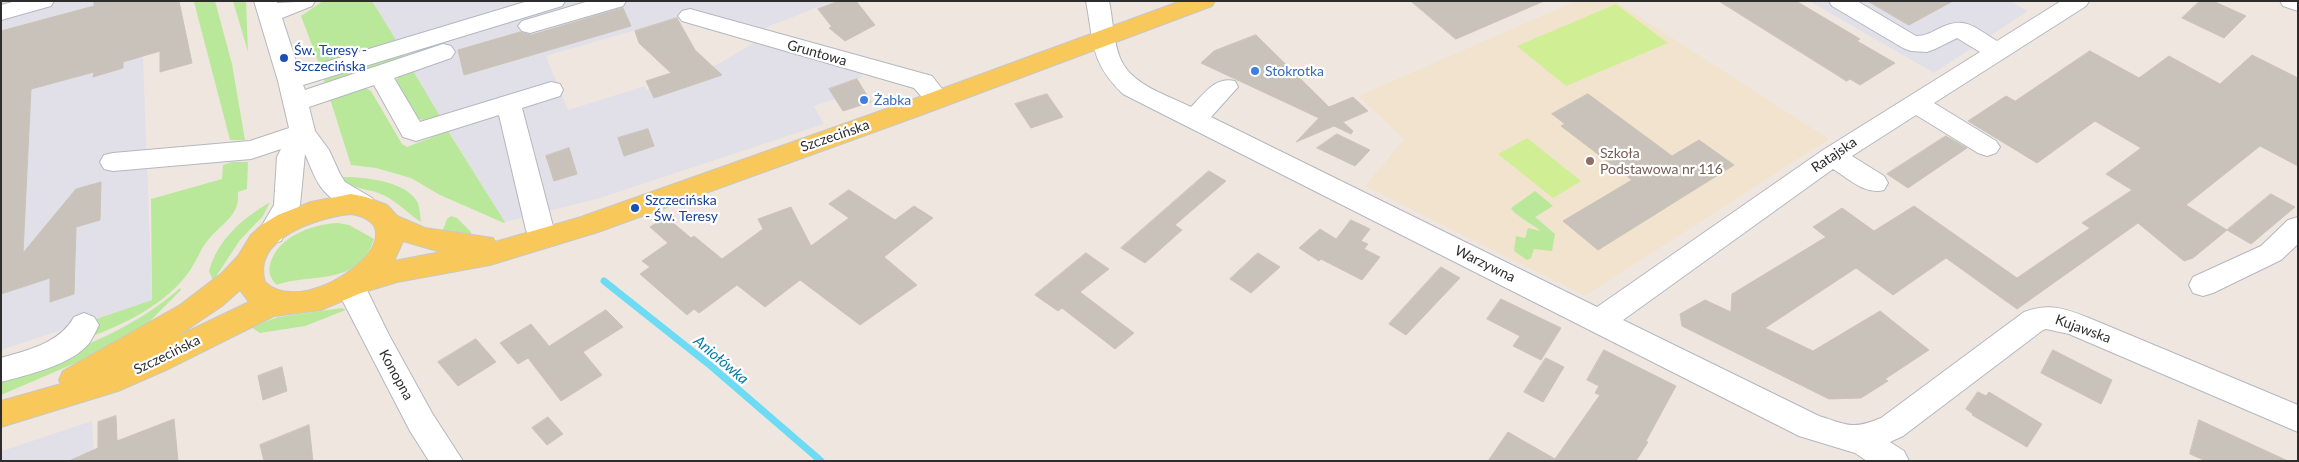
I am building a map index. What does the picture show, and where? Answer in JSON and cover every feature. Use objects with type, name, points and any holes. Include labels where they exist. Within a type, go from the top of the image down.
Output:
[{"type":"main road","name":"Szczecińska","points":[[349,286],[398,271],[472,259],[532,242],[635,208],[1204,1]]},
{"type":"main road","points":[[344,204],[362,205],[381,213],[389,224],[391,235],[385,253],[371,270],[349,286],[326,296],[295,302],[273,300],[257,292],[249,278],[250,262],[257,249],[271,234],[294,218],[319,208],[344,204]]},
{"type":"main road","name":"Szczecińska","points":[[389,224],[420,237],[451,244],[532,242]]},
{"type":"main road","name":"Szczecińska","points":[[35,402],[194,310],[226,288],[250,262]]},
{"type":"main road","name":"Szczecińska","points":[[1,414],[35,402],[95,387],[160,360],[253,312],[295,302]]},
{"type":"street","points":[[1,13],[43,1]]},
{"type":"street","points":[[304,1],[267,8],[293,91],[303,133],[316,150],[328,177],[336,189],[362,205]]},
{"type":"street","points":[[293,91],[554,1]]},
{"type":"street","points":[[293,91],[380,74],[432,55],[615,1]]},
{"type":"street","name":"Warzywna","points":[[1097,1],[1107,58],[1126,82],[1142,93],[1810,426],[1845,438],[1861,440],[1893,461]]},
{"type":"street","points":[[1840,1],[1911,43],[1926,44],[1958,28],[1998,51]]},
{"type":"street","points":[[2291,1],[2298,4]]},
{"type":"street","name":"Ratajska","points":[[1598,321],[1832,156],[1998,51],[2058,5]]},
{"type":"street","name":"Gruntowa","points":[[690,16],[923,82],[938,99]]},
{"type":"street","points":[[380,74],[412,131],[416,132],[551,90]]},
{"type":"street","points":[[1194,119],[1226,87]]},
{"type":"street","points":[[508,103],[539,220],[540,230],[532,242]]},
{"type":"street","points":[[1914,103],[1986,147]]},
{"type":"street","points":[[113,162],[251,150],[303,133]]},
{"type":"street","points":[[271,234],[287,205],[290,157],[303,133]]},
{"type":"street","points":[[1832,156],[1875,182]]},
{"type":"street","points":[[2203,284],[2271,253],[2298,227]]},
{"type":"street","name":"Konopna","points":[[349,286],[360,302],[376,339],[421,422],[448,461]]},
{"type":"street","name":"Kujawska","points":[[1861,440],[1892,427],[2034,320],[2042,317],[2054,317],[2079,326],[2298,419]]},
{"type":"street","points":[[1,370],[34,360],[63,347],[80,335],[84,325]]},
{"type":"shaded area","points":[[1,1],[179,1],[192,63],[160,72],[160,52],[143,56],[152,300],[1,350]]},
{"type":"shaded area","points":[[372,1],[834,1],[762,29],[698,12],[546,56],[568,110],[645,86],[646,90],[685,77],[720,63],[757,41],[857,70],[863,77],[830,89],[835,99],[814,106],[824,124],[600,198],[505,222],[425,93]]},
{"type":"shaded area","name":"Szkoła Podstawowa nr 116","points":[[1576,1],[1615,1],[1829,139],[1585,296],[1365,186],[1404,139],[1358,96]]},
{"type":"shaded area","points":[[1809,1],[2010,1],[2028,11],[1934,73]]},
{"type":"shaded area","points":[[92,421],[94,452],[69,461],[2,461],[2,451]]},
{"type":"green space","points":[[215,1],[232,64],[245,140],[230,140],[194,2]]},
{"type":"green space","points":[[233,1],[246,1],[248,52]]},
{"type":"green space","points":[[323,1],[372,1],[396,40],[319,64],[301,16]]},
{"type":"green space","points":[[1616,4],[1668,43],[1566,86],[1517,46]]},
{"type":"green space","points":[[401,50],[405,57],[325,83],[323,77]]},
{"type":"green space","points":[[412,69],[441,118],[428,121],[414,118],[395,81],[401,74]]},
{"type":"green space","points":[[360,87],[371,91],[402,144],[407,147],[448,131],[505,222],[440,195],[411,178],[376,168],[351,165],[330,99]]},
{"type":"green space","points":[[1527,138],[1581,181],[1553,198],[1498,154]]},
{"type":"green space","points":[[232,162],[248,162],[247,189],[238,192],[236,207],[230,218],[206,243],[189,272],[169,294],[144,312],[90,337],[97,327],[96,319],[152,300],[151,199],[222,179],[223,165]]},
{"type":"green space","points":[[340,177],[384,181],[405,190],[418,203],[421,222],[388,198],[349,184]]},
{"type":"green space","points":[[1535,191],[1553,206],[1535,217],[1555,234],[1552,251],[1534,249],[1531,258],[1527,260],[1514,251],[1516,236],[1525,238],[1528,228],[1541,231],[1520,217],[1511,208]]},
{"type":"green space","points":[[270,202],[263,216],[240,240],[213,281],[209,271],[218,249],[232,231],[250,215]]},
{"type":"green space","points":[[451,216],[457,218],[471,232],[471,237],[442,232],[447,219]]},
{"type":"green space","points":[[338,223],[349,225],[374,239],[366,255],[357,265],[345,272],[332,276],[291,281],[277,285],[275,283],[269,268],[274,255],[280,247],[307,229]]},
{"type":"green space","points":[[180,288],[181,290],[141,330],[87,358],[1,395],[1,379],[72,351],[118,330],[140,318]]},
{"type":"green space","points":[[342,308],[346,310],[305,326],[260,333],[251,327],[278,317]]},
{"type":"building","points":[[94,1],[179,1],[192,63],[160,72],[160,51],[123,62],[123,68],[93,77],[94,72],[31,89],[23,253],[76,189],[101,182],[100,220],[76,227],[74,294],[50,302],[50,278],[1,294],[1,31],[94,6]]},
{"type":"building","points":[[839,1],[856,1],[875,25],[845,41],[829,28],[832,27],[818,9]]},
{"type":"building","points":[[1411,1],[1544,1],[1456,39]]},
{"type":"building","points":[[1719,1],[1796,1],[1860,39],[1857,41],[1895,63],[1860,85],[1850,79],[1847,81]]},
{"type":"building","points":[[1868,1],[1953,1],[1909,25]]},
{"type":"building","points":[[2200,1],[2213,1],[2246,16],[2224,38],[2182,18]]},
{"type":"building","points":[[623,8],[631,26],[464,75],[458,50],[520,32],[531,35]]},
{"type":"building","points":[[677,18],[695,50],[722,75],[654,98],[646,81],[671,73],[639,43],[635,31]]},
{"type":"building","name":"Stokrotka","points":[[1256,35],[1329,107],[1353,97],[1368,111],[1343,122],[1353,131],[1351,134],[1334,126],[1296,142],[1319,118],[1201,63],[1214,51]]},
{"type":"building","points":[[2090,51],[2139,78],[2169,56],[2220,84],[2252,55],[2298,78],[2298,166],[2260,146],[2186,205],[2227,230],[2193,258],[2184,261],[2138,223],[2017,309],[1946,258],[1893,295],[1856,268],[1765,328],[1813,351],[1880,311],[1929,350],[1885,379],[1888,381],[1861,398],[1829,399],[1682,326],[1680,314],[1705,300],[1731,312],[1732,294],[1826,237],[1813,227],[1842,208],[1874,231],[1914,206],[2017,278],[2090,228],[2082,223],[2132,190],[2106,174],[2141,148],[2095,121],[2037,163],[1968,121],[2006,96],[2015,101]]},
{"type":"building","points":[[857,79],[871,102],[843,111],[829,89]]},
{"type":"building","points":[[1047,94],[1063,117],[1031,128],[1015,104]]},
{"type":"building","points":[[1588,94],[1672,156],[1699,140],[1734,165],[1598,250],[1563,221],[1632,180],[1561,126],[1565,124],[1552,114]]},
{"type":"building","points":[[648,129],[654,146],[624,156],[618,138]]},
{"type":"building","points":[[1337,134],[1370,150],[1355,166],[1317,148]]},
{"type":"building","points":[[1946,136],[1967,148],[1908,188],[1887,174]]},
{"type":"building","points":[[569,148],[577,174],[554,181],[546,156]]},
{"type":"building","points":[[1209,171],[1226,181],[1175,225],[1182,230],[1145,263],[1121,248]]},
{"type":"building","points":[[849,190],[895,220],[914,206],[933,218],[884,257],[917,285],[860,325],[800,280],[765,307],[737,285],[699,313],[694,309],[687,315],[640,274],[650,267],[642,261],[668,243],[650,227],[666,217],[691,238],[694,236],[722,259],[763,229],[758,219],[791,207],[811,246],[849,218],[829,204]]},
{"type":"building","points":[[2271,194],[2295,207],[2251,244],[2227,230]]},
{"type":"building","points":[[1351,220],[1370,229],[1361,241],[1368,244],[1364,249],[1380,257],[1362,280],[1321,259],[1319,261],[1299,248],[1320,229],[1336,239]]},
{"type":"building","points":[[1086,253],[1109,269],[1080,292],[1134,333],[1115,349],[1062,308],[1058,311],[1035,295]]},
{"type":"building","points":[[1258,253],[1280,267],[1251,293],[1230,279]]},
{"type":"building","points":[[1441,267],[1460,278],[1406,335],[1389,324]]},
{"type":"building","points":[[1501,299],[1561,328],[1541,360],[1513,346],[1520,336],[1487,319]]},
{"type":"building","points":[[606,310],[623,327],[583,352],[602,375],[561,401],[528,358],[518,364],[500,343],[531,324],[549,346]]},
{"type":"building","points":[[476,339],[496,362],[458,386],[438,362]]},
{"type":"building","points":[[1604,350],[1676,386],[1646,441],[1648,442],[1636,461],[1488,461],[1508,432],[1555,459],[1600,395],[1595,393],[1599,386],[1587,380]]},
{"type":"building","points":[[2053,350],[2112,380],[2101,404],[2041,373]]},
{"type":"building","points":[[1546,358],[1564,367],[1543,402],[1524,392]]},
{"type":"building","points":[[282,367],[287,391],[263,400],[258,376]]},
{"type":"building","points":[[1978,392],[1986,396],[1989,392],[2042,424],[2027,447],[1972,415],[1966,409]]},
{"type":"building","points":[[116,416],[117,441],[174,419],[178,461],[69,461],[98,448],[98,422]]},
{"type":"building","points":[[548,417],[563,434],[547,445],[532,428]]},
{"type":"building","points":[[2199,420],[2288,461],[2206,461],[2190,454]]},
{"type":"building","points":[[309,425],[313,461],[264,461],[260,445]]},
{"type":"waterway","name":"Aniołówka","points":[[604,281],[711,366],[821,461]]},
{"type":"place","name":"Św. Teresy - Szczecińska","points":[[284,58]]},
{"type":"place","name":"Stokrotka","points":[[1255,71]]},
{"type":"place","name":"Żabka","points":[[864,100]]},
{"type":"place","name":"Szkoła Podstawowa nr 116","points":[[1590,161]]},
{"type":"place","name":"Szczecińska - Św. Teresy","points":[[635,208]]}]
